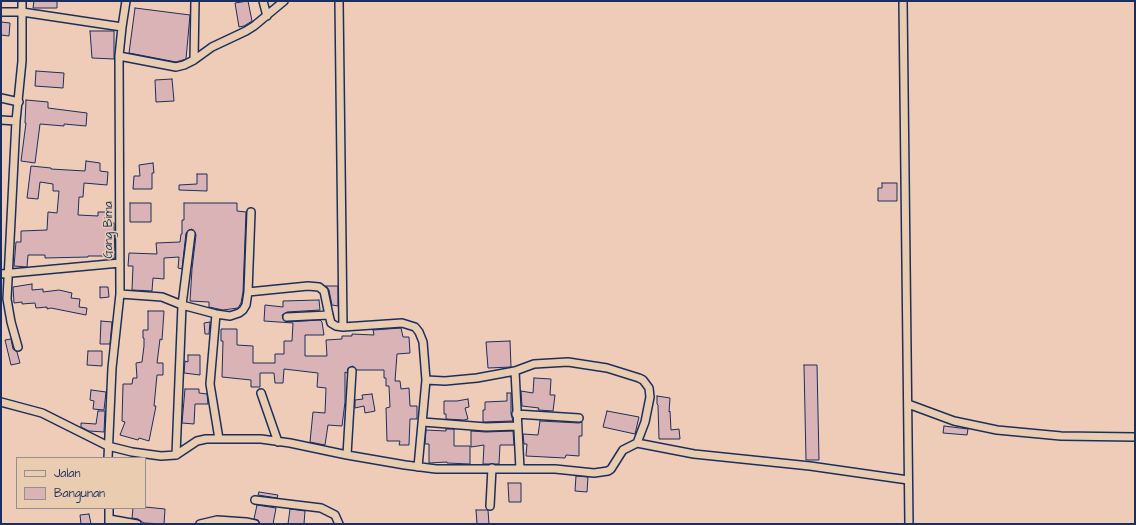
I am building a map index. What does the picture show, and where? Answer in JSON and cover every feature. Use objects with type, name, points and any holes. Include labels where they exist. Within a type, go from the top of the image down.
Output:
[{"type":"street","points":[[18,347],[11,322],[4,274],[22,61],[22,1]]},
{"type":"street","name":"Gang Bima","points":[[108,457],[112,368],[120,294],[119,56],[126,1]]},
{"type":"street","points":[[194,60],[195,1]]},
{"type":"street","points":[[263,1],[267,16]]},
{"type":"street","points":[[119,56],[176,67],[184,65],[194,60],[212,47],[246,32],[284,1]]},
{"type":"street","points":[[339,1],[343,327]]},
{"type":"street","points":[[903,1],[909,524]]},
{"type":"street","points":[[1,12],[22,12],[122,27]]},
{"type":"street","points":[[1,98],[18,102]]},
{"type":"street","points":[[1,120],[16,121]]},
{"type":"street","points":[[120,294],[162,297],[182,305],[230,316],[244,310],[248,292],[251,212]]},
{"type":"street","points":[[176,455],[182,305],[191,234]]},
{"type":"street","points":[[4,274],[120,263]]},
{"type":"street","points":[[248,292],[308,286],[319,287],[324,291],[328,315],[332,324],[336,326],[343,327],[402,323],[415,327],[423,342],[426,380],[418,467]]},
{"type":"street","points":[[216,314],[210,384],[219,440]]},
{"type":"street","points":[[287,317],[328,315]]},
{"type":"street","points":[[426,380],[445,381],[477,378],[515,371],[534,364],[568,362],[607,368],[643,380],[649,388],[650,397],[645,422],[637,443]]},
{"type":"street","points":[[347,455],[352,371]]},
{"type":"street","points":[[515,371],[520,469]]},
{"type":"street","points":[[261,392],[278,442]]},
{"type":"street","points":[[1,402],[42,413],[108,446],[132,452],[161,456],[176,455],[197,441],[206,439],[219,440],[261,438],[347,455],[436,469],[555,468],[594,473],[608,471],[611,469],[623,450],[637,443],[694,454],[810,466],[908,480]]},
{"type":"street","points":[[908,404],[954,421],[997,430],[1061,436],[1135,437]]},
{"type":"street","points":[[516,414],[579,418]]},
{"type":"street","points":[[423,422],[486,427],[517,426]]},
{"type":"street","points":[[490,506],[492,468]]},
{"type":"street","points":[[255,500],[321,508],[335,515],[339,524]]},
{"type":"street","points":[[109,509],[109,522],[137,524]]},
{"type":"street","points":[[200,524],[217,520],[255,524]]},
{"type":"building","points":[[34,1],[57,1],[57,8],[33,8]]},
{"type":"building","points":[[248,1],[252,21],[239,27],[235,3]]},
{"type":"building","points":[[135,8],[190,15],[186,59],[176,62],[129,53]]},
{"type":"building","points":[[1,22],[10,23],[9,36],[1,35]]},
{"type":"building","points":[[90,31],[114,31],[114,59],[92,58]]},
{"type":"building","points":[[36,71],[64,73],[63,88],[35,86]]},
{"type":"building","points":[[172,79],[174,101],[156,102],[155,80]]},
{"type":"building","points":[[26,100],[48,102],[48,108],[87,113],[86,126],[40,124],[35,163],[21,161],[26,123]]},
{"type":"building","points":[[86,161],[100,163],[100,171],[108,172],[107,185],[84,183],[83,197],[79,197],[78,215],[98,216],[98,212],[107,212],[107,223],[114,223],[115,258],[106,259],[106,256],[88,256],[45,258],[45,255],[28,255],[27,267],[14,266],[16,242],[21,242],[21,231],[47,230],[48,212],[57,213],[59,191],[53,191],[53,184],[40,182],[38,199],[27,198],[31,166],[85,171]]},
{"type":"building","points":[[153,163],[154,173],[152,173],[152,189],[133,189],[134,176],[140,176],[139,165]]},
{"type":"building","points":[[197,174],[207,174],[207,191],[179,190],[179,185],[197,184]]},
{"type":"building","points":[[882,183],[897,183],[897,201],[878,201],[878,188],[882,188]]},
{"type":"building","points":[[130,203],[151,203],[151,222],[130,222]]},
{"type":"building","points":[[184,203],[237,203],[237,211],[246,212],[243,292],[241,303],[238,308],[223,310],[209,307],[209,302],[190,301],[196,235],[192,229],[186,233],[182,269],[178,268],[179,257],[164,258],[164,279],[153,278],[152,291],[132,290],[133,266],[128,266],[129,253],[157,254],[156,243],[180,242],[182,234],[182,220],[184,220]]},
{"type":"building","points":[[32,284],[32,290],[43,289],[43,292],[59,290],[72,293],[71,298],[80,299],[79,307],[87,308],[86,315],[51,308],[47,309],[47,307],[36,308],[35,303],[14,303],[13,287]]},
{"type":"building","points":[[326,286],[338,286],[338,306],[332,305],[329,290]]},
{"type":"building","points":[[100,287],[108,287],[109,297],[100,298]]},
{"type":"building","points":[[319,300],[320,310],[287,312],[282,315],[283,319],[287,322],[320,320],[322,322],[324,335],[305,335],[305,356],[327,356],[326,340],[342,339],[342,336],[352,336],[352,334],[374,335],[373,330],[401,328],[403,337],[409,337],[410,353],[397,354],[395,381],[400,381],[401,389],[409,388],[410,406],[417,406],[417,419],[410,419],[409,445],[399,445],[400,441],[387,441],[386,408],[390,407],[389,386],[386,386],[384,370],[357,370],[353,366],[348,368],[347,373],[345,372],[345,402],[342,426],[328,425],[325,445],[310,442],[313,412],[325,413],[326,388],[317,387],[318,373],[284,369],[283,383],[275,383],[274,373],[260,373],[260,387],[251,387],[251,380],[222,377],[223,341],[221,341],[221,329],[237,329],[237,345],[253,346],[253,363],[275,363],[275,354],[284,354],[284,341],[292,341],[293,323],[264,321],[265,305],[283,307],[283,301]]},
{"type":"building","points":[[148,311],[164,311],[162,340],[160,339],[157,363],[163,363],[163,375],[157,375],[154,406],[156,406],[149,441],[139,438],[138,440],[120,435],[125,422],[122,421],[123,384],[132,384],[133,378],[137,378],[136,363],[142,362],[144,346],[143,330],[148,330]]},
{"type":"building","points":[[101,321],[112,322],[110,344],[100,344]]},
{"type":"building","points":[[210,322],[209,334],[205,334],[204,323]]},
{"type":"building","points":[[11,339],[13,349],[17,352],[20,363],[11,365],[5,340]]},
{"type":"building","points":[[510,341],[511,367],[488,368],[486,342]]},
{"type":"building","points":[[88,351],[102,351],[102,366],[87,365]]},
{"type":"building","points":[[188,355],[200,355],[200,375],[184,373],[185,361],[188,362]]},
{"type":"building","points":[[804,365],[817,365],[819,460],[806,460]]},
{"type":"building","points":[[534,378],[551,379],[550,395],[555,395],[553,411],[538,410],[539,408],[522,406],[521,391],[533,393]]},
{"type":"building","points":[[185,389],[199,389],[199,393],[207,394],[208,404],[195,404],[194,424],[182,423]]},
{"type":"building","points":[[91,390],[106,392],[104,410],[93,409],[94,401],[90,400]]},
{"type":"building","points":[[507,393],[511,393],[511,414],[513,421],[483,422],[485,402],[507,401]]},
{"type":"building","points":[[372,394],[375,411],[365,413],[364,406],[355,408],[355,400],[363,399],[362,395]]},
{"type":"building","points":[[657,396],[670,398],[669,412],[670,411],[671,430],[679,429],[680,439],[659,439]]},
{"type":"building","points":[[468,399],[469,407],[465,408],[468,419],[446,419],[446,414],[444,414],[444,401]]},
{"type":"building","points":[[98,411],[105,411],[104,432],[89,431],[81,427],[81,423],[96,424]]},
{"type":"building","points":[[607,411],[639,417],[635,434],[603,427]]},
{"type":"building","points":[[540,421],[582,422],[582,436],[579,436],[579,456],[566,455],[565,458],[526,456],[527,444],[524,444],[523,434],[538,435]]},
{"type":"building","points":[[944,426],[968,429],[967,435],[943,433]]},
{"type":"building","points":[[446,429],[454,429],[454,446],[470,446],[470,464],[447,462],[429,463],[429,444],[425,444],[426,430],[446,431]]},
{"type":"building","points":[[471,431],[513,431],[514,445],[500,445],[499,464],[483,464],[484,445],[471,447]]},
{"type":"building","points":[[576,476],[588,477],[587,492],[575,491]]},
{"type":"building","points":[[508,483],[521,483],[521,502],[509,502]]},
{"type":"building","points":[[259,492],[278,495],[277,498],[258,495]]},
{"type":"building","points":[[257,505],[276,508],[273,524],[260,524],[258,520],[254,519]]},
{"type":"building","points":[[146,507],[165,509],[164,524],[144,523],[138,519],[132,518],[133,509],[146,509]]},
{"type":"building","points":[[290,509],[305,511],[304,524],[288,524]]},
{"type":"building","points":[[476,510],[488,510],[489,524],[477,524]]},
{"type":"building","points":[[89,514],[91,524],[81,524],[80,515]]}]
